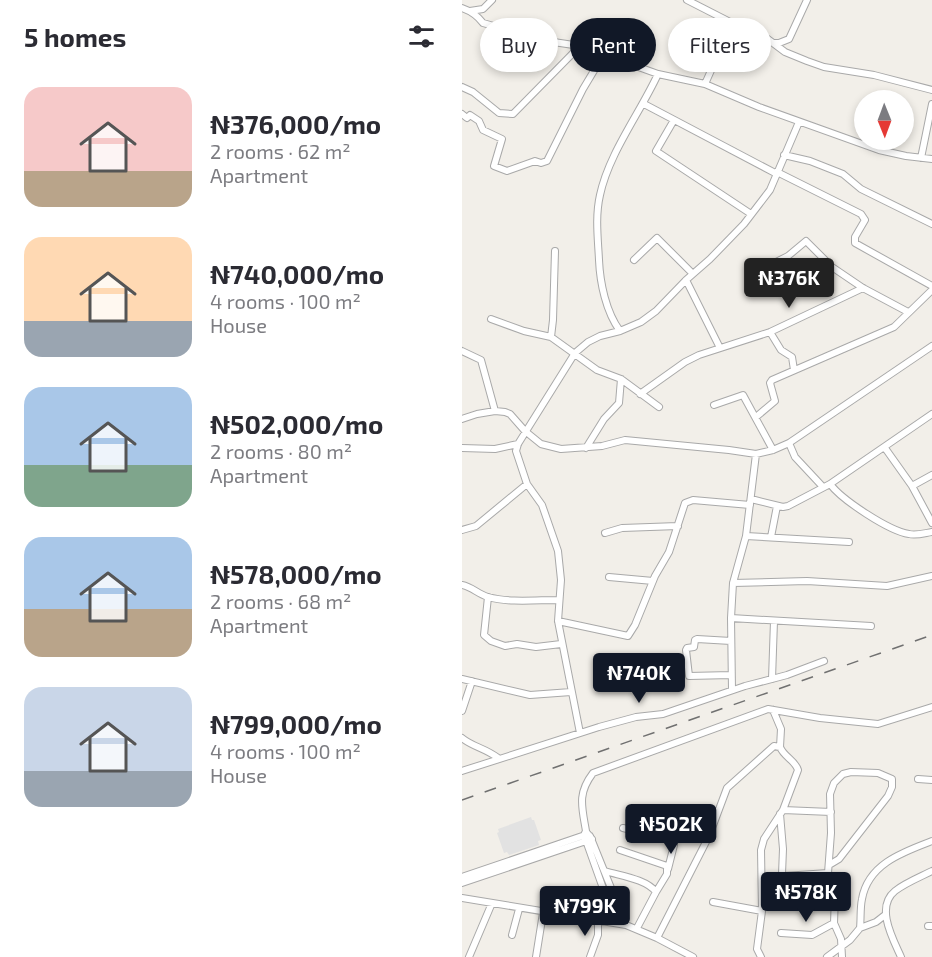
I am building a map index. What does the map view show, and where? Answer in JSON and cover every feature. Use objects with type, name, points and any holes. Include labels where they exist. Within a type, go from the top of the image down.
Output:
[{"type":"street","points":[[470,11],[483,9],[492,0]]},
{"type":"street","points":[[687,0],[722,18]]},
{"type":"street","points":[[785,52],[807,0]]},
{"type":"street","points":[[462,8],[479,17],[483,23],[547,41],[570,44]]},
{"type":"street","points":[[772,43],[789,39]]},
{"type":"street","points":[[772,43],[785,52],[824,67],[874,75],[932,90]]},
{"type":"street","points":[[462,87],[473,92],[499,113],[513,114],[570,56]]},
{"type":"street","points":[[462,114],[467,118],[470,115],[479,121],[483,130],[502,139],[494,166],[507,171],[535,161],[541,163],[547,161],[593,72]]},
{"type":"street","points":[[653,72],[705,84],[799,122],[879,150],[932,159]]},
{"type":"street","points":[[705,84],[710,72]]},
{"type":"street","points":[[620,331],[614,322],[600,275],[597,221],[600,195],[616,151],[644,104],[658,74]]},
{"type":"street","points":[[644,104],[864,217],[865,220],[855,237],[855,243],[932,288],[894,327],[772,380],[770,383],[775,402],[756,417]]},
{"type":"street","points":[[921,158],[932,104]]},
{"type":"street","points":[[674,120],[656,151],[751,214]]},
{"type":"street","points":[[580,734],[558,621],[561,580],[555,539],[542,505],[527,484],[516,451],[518,444],[576,353],[588,342],[620,331],[649,316],[710,259],[751,214],[770,190],[799,122]]},
{"type":"street","points":[[784,155],[810,161],[843,174],[861,189],[932,224]]},
{"type":"street","points":[[634,260],[657,238],[693,274]]},
{"type":"street","points":[[774,263],[788,256],[806,241],[832,267],[863,288],[908,312]]},
{"type":"street","points":[[551,337],[555,251]]},
{"type":"street","points":[[686,280],[720,348]]},
{"type":"street","points":[[639,394],[685,362],[770,332],[863,288]]},
{"type":"street","points":[[491,319],[524,331],[551,337],[597,370],[621,379],[658,407]]},
{"type":"street","points":[[770,332],[780,350],[792,357],[794,370]]},
{"type":"street","points":[[462,419],[495,411],[510,414],[525,431],[546,446],[561,449],[586,448],[625,441],[756,454],[789,443],[932,346]]},
{"type":"street","points":[[462,351],[481,360],[495,411]]},
{"type":"street","points":[[586,448],[604,419],[619,403],[621,379]]},
{"type":"street","points":[[714,405],[743,395],[773,450]]},
{"type":"street","points":[[558,621],[628,636],[669,552],[688,500],[788,506],[830,484],[932,414]]},
{"type":"street","points":[[789,443],[795,457],[823,487]]},
{"type":"street","points":[[462,448],[495,449],[518,444]]},
{"type":"street","points":[[885,448],[912,486],[932,523]]},
{"type":"street","points":[[732,690],[731,618],[734,583],[746,536],[756,454]]},
{"type":"street","points":[[912,486],[932,475]]},
{"type":"street","points":[[462,530],[476,526],[527,484]]},
{"type":"street","points":[[830,484],[852,505],[902,532],[915,535],[932,532]]},
{"type":"street","points":[[771,537],[777,506]]},
{"type":"street","points":[[605,532],[622,528],[678,526]]},
{"type":"street","points":[[746,536],[849,542]]},
{"type":"street","points":[[734,583],[807,581],[888,586],[932,576]]},
{"type":"street","points":[[609,577],[653,581]]},
{"type":"street","points":[[462,585],[488,597],[505,600],[559,600]]},
{"type":"street","points":[[488,597],[484,635],[491,641],[505,646],[517,644],[536,647],[561,644]]},
{"type":"street","points":[[731,618],[871,626]]},
{"type":"street","points":[[772,679],[774,621]]},
{"type":"street","points":[[731,641],[697,639],[694,647],[686,650],[689,676],[731,675]]},
{"type":"street","points":[[462,771],[636,717],[663,714],[824,661]]},
{"type":"street","points":[[462,679],[530,695],[571,692]]},
{"type":"street","points":[[462,711],[472,681]]},
{"type":"street","points":[[615,922],[587,836],[581,798],[585,784],[593,773],[768,709],[820,718],[878,724],[932,706]]},
{"type":"street","points":[[761,957],[757,949],[762,911],[761,850],[764,839],[782,812],[798,770],[796,765],[783,754],[780,747],[781,729],[773,710]]},
{"type":"street","points":[[462,738],[488,750],[498,758]]},
{"type":"street","points":[[657,938],[709,836],[727,788],[766,752],[774,746],[780,747]]},
{"type":"street","points":[[829,865],[839,859],[888,796],[892,787],[892,779],[869,772],[851,772],[843,774],[831,788],[828,873],[832,878],[835,896],[834,924],[841,945],[842,957]]},
{"type":"street","points":[[918,779],[932,780]]},
{"type":"street","points":[[782,812],[831,812]]},
{"type":"street","points":[[782,812],[782,874],[784,876],[828,873]]},
{"type":"street","points":[[623,828],[672,840],[674,845],[668,869],[637,928]]},
{"type":"street","points":[[587,836],[605,871],[626,925]]},
{"type":"street","points":[[462,881],[587,836]]},
{"type":"street","points":[[860,928],[862,898],[879,866],[895,856],[932,841],[932,847]]},
{"type":"street","points":[[620,850],[667,866],[668,869]]},
{"type":"street","points":[[605,871],[640,882],[656,892]]},
{"type":"street","points":[[827,957],[854,936],[860,928],[876,922],[885,915],[892,894],[932,871]]},
{"type":"street","points":[[462,898],[543,913],[615,922],[637,928],[693,957]]},
{"type":"street","points":[[713,902],[762,911]]},
{"type":"street","points":[[469,957],[492,903]]},
{"type":"street","points":[[512,935],[519,909]]},
{"type":"street","points":[[536,957],[543,913]]},
{"type":"street","points":[[885,915],[901,957]]},
{"type":"street","points":[[590,957],[598,935],[598,921]]},
{"type":"street","points":[[781,933],[812,935],[834,924]]},
{"type":"shaded area","points":[[531,817],[541,840],[538,841],[539,845],[509,855],[507,852],[504,853],[497,833],[498,829]]},
{"type":"railway","points":[[462,800],[932,635]]}]
